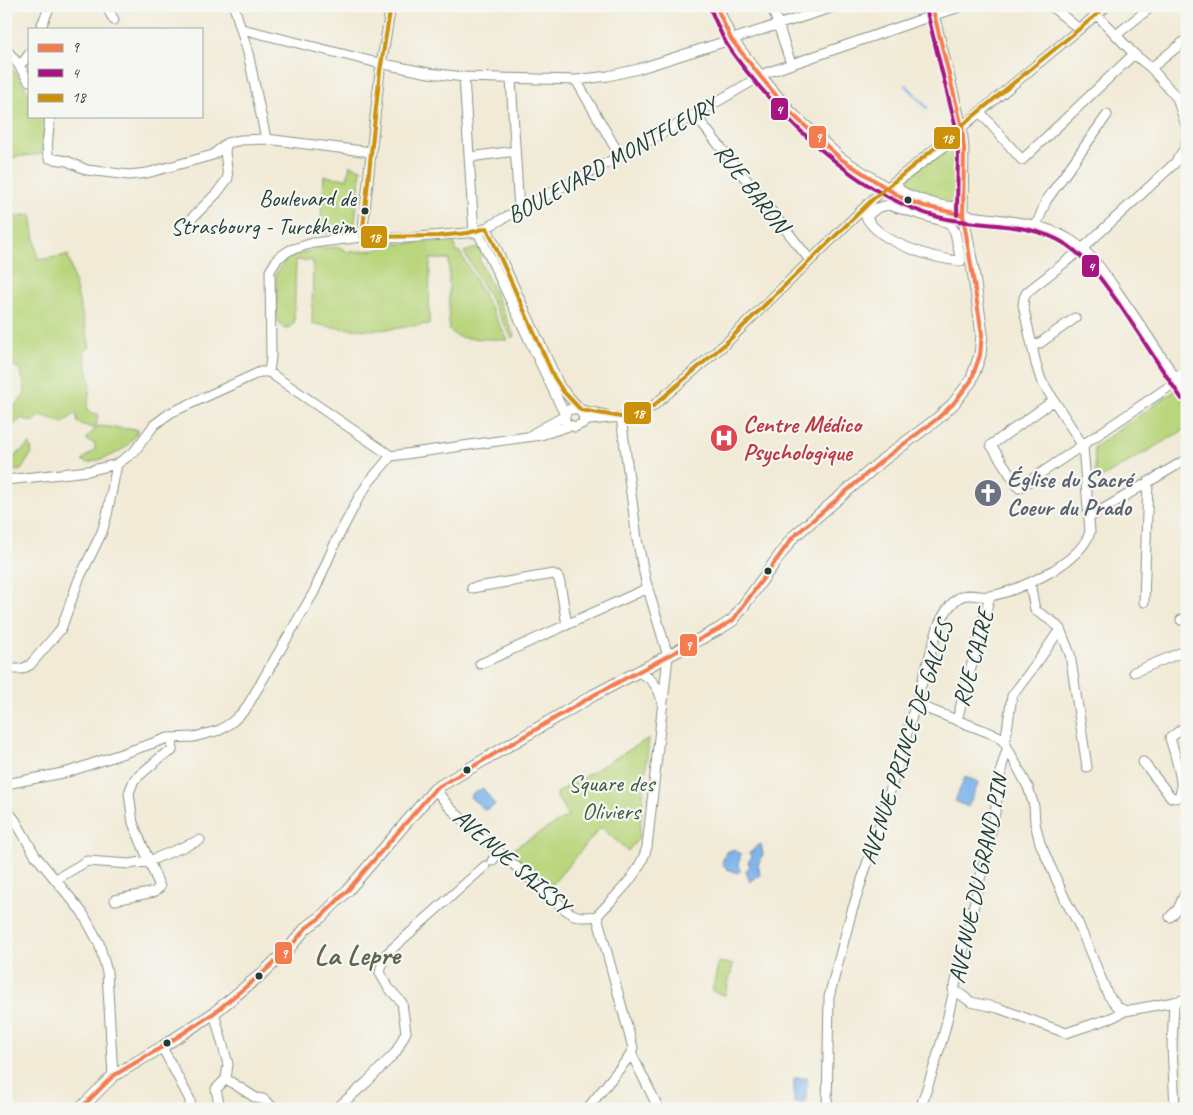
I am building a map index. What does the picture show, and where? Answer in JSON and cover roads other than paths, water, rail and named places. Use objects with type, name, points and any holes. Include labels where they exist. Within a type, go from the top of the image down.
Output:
[{"type":"main road","points":[[80,1109],[113,1076],[214,1013],[272,965],[306,928],[333,906],[435,789],[594,695],[733,620],[793,537],[884,459],[953,404],[971,381],[980,355],[982,334],[963,215],[924,206],[902,198],[841,159],[790,112],[760,76],[731,39],[716,6]]},
{"type":"street","points":[[40,28],[50,6]]},
{"type":"street","points":[[106,6],[114,20]]},
{"type":"street","points":[[234,6],[242,29],[266,139]]},
{"type":"street","points":[[362,237],[381,63],[391,6]]},
{"type":"street","points":[[772,6],[791,64]]},
{"type":"street","points":[[242,29],[429,73],[464,77],[576,80],[628,72],[837,6]]},
{"type":"street","name":"BOULEVARD MONTFLEURY","points":[[268,372],[271,357],[270,271],[272,264],[278,258],[296,246],[362,237],[407,238],[480,231],[620,156],[760,76],[933,10],[963,6]]},
{"type":"street","points":[[1051,6],[1079,29]]},
{"type":"street","points":[[6,480],[81,472],[117,464],[134,452],[154,425],[170,413],[255,373],[268,372],[391,456],[549,434],[569,426],[578,427],[583,422],[621,417],[652,407],[719,349],[885,188],[962,127],[1107,6]]},
{"type":"street","points":[[1116,35],[1152,6]]},
{"type":"street","points":[[933,10],[962,127],[964,149],[963,215],[1036,226],[1066,237],[1082,249],[1101,268],[1157,348],[1187,395]]},
{"type":"street","points":[[1097,15],[1134,54],[1151,68],[1177,98],[1187,128]]},
{"type":"street","points":[[1151,68],[1187,39]]},
{"type":"street","points":[[6,49],[28,79]]},
{"type":"street","points":[[980,112],[1022,160],[1134,54]]},
{"type":"street","points":[[18,64],[24,61],[28,55]]},
{"type":"street","points":[[464,77],[470,157],[480,231],[557,382],[581,410],[584,416],[583,422]]},
{"type":"street","points":[[511,79],[519,211]]},
{"type":"street","points":[[576,80],[620,156]]},
{"type":"street","name":"RUE BARON","points":[[694,115],[810,260]]},
{"type":"street","points":[[1036,226],[1046,201],[1107,115]]},
{"type":"street","points":[[49,118],[47,150],[49,158],[67,161],[87,170],[129,175],[147,173],[212,155],[227,143],[241,140],[266,139],[371,152]]},
{"type":"street","points":[[1083,446],[1041,380],[1023,305],[1024,298],[1027,292],[1082,249],[1174,163],[1186,148],[1187,135]]},
{"type":"street","points":[[953,140],[959,142],[962,151],[960,201],[954,206],[951,207],[902,192],[898,182],[949,142],[953,140]]},
{"type":"street","points":[[181,229],[228,178],[225,151],[227,143]]},
{"type":"street","points":[[470,157],[515,152]]},
{"type":"street","points":[[888,205],[947,222],[952,225],[955,232],[961,261],[940,259],[910,249],[882,233],[866,217],[877,208],[888,205]]},
{"type":"street","points":[[499,267],[565,416],[565,421],[569,426]]},
{"type":"street","points":[[1032,346],[1040,343],[1075,318]]},
{"type":"street","points":[[1053,401],[990,445],[1019,488],[1170,386],[1175,378],[1187,370]]},
{"type":"street","points":[[524,438],[565,416],[570,409],[576,408],[621,417]]},
{"type":"street","points":[[621,417],[637,539],[648,588],[668,656],[647,847],[638,871],[597,916],[632,1043],[631,1053],[659,1109]]},
{"type":"street","name":"AVENUE PRINCE DE GALLES","points":[[827,1109],[829,997],[939,624],[953,602],[967,595],[990,596],[1030,583],[1058,567],[1079,550],[1090,532],[1083,446]]},
{"type":"street","points":[[6,784],[29,778],[68,772],[168,738],[194,737],[220,730],[232,722],[245,710],[314,592],[336,541],[359,497],[391,456]]},
{"type":"street","points":[[1090,517],[1187,459]]},
{"type":"street","points":[[15,669],[22,669],[30,665],[61,629],[78,579],[102,532],[117,464]]},
{"type":"street","points":[[1144,602],[1148,482]]},
{"type":"street","points":[[472,588],[553,574],[558,576],[560,582],[567,625]]},
{"type":"street","points":[[1030,583],[1035,610],[1060,629],[1070,654],[1087,767]]},
{"type":"street","points":[[480,664],[648,588]]},
{"type":"street","name":"RUE CAIRE","points":[[957,720],[990,596]]},
{"type":"street","points":[[1060,629],[1012,696],[1006,746],[1032,796],[1037,832],[1047,860],[1078,923],[1108,995],[1118,1007],[1125,1011]]},
{"type":"street","points":[[1134,672],[1187,650]]},
{"type":"street","points":[[638,672],[654,682],[663,703]]},
{"type":"street","name":"AVENUE DU GRAND PIN","points":[[916,704],[998,736],[1006,746],[994,819],[954,989],[936,1064],[920,1109]]},
{"type":"street","points":[[1143,762],[1171,797],[1176,798],[1180,796],[1184,792],[1186,784],[1170,738],[1187,726]]},
{"type":"street","points":[[115,900],[154,892],[160,887],[133,823],[129,793],[134,780],[162,756],[172,751],[173,738]]},
{"type":"street","name":"AVENUE SAISSY","points":[[435,789],[450,808],[572,914],[586,918],[597,916]]},
{"type":"street","points":[[6,809],[15,820],[35,856],[82,912],[98,943],[108,972],[113,1076]]},
{"type":"street","points":[[58,878],[87,861],[129,864],[149,861],[200,840]]},
{"type":"street","points":[[336,1109],[368,1082],[396,1052],[406,1032],[402,1003],[388,987],[380,973],[384,956],[488,864],[499,852]]},
{"type":"street","points":[[1170,917],[1178,909],[1187,889]]},
{"type":"street","points":[[954,989],[971,1002],[998,1008],[1066,1033],[1111,1018],[1125,1011],[1187,999]]},
{"type":"street","points":[[1174,1002],[1172,1046],[1175,1109]]},
{"type":"street","points":[[214,1013],[228,1064],[226,1079],[216,1089],[220,1109]]},
{"type":"street","points":[[162,1047],[190,1100],[190,1109]]},
{"type":"street","points":[[587,1109],[631,1053]]},
{"type":"street","points":[[226,1079],[256,1098],[263,1099],[275,1109]]},
{"type":"water","points":[[965,777],[979,782],[968,807],[955,801]]},
{"type":"water","points":[[483,788],[495,805],[485,810],[470,797],[471,794]]},
{"type":"water","points":[[761,844],[763,854],[758,865],[760,875],[750,882],[746,872],[750,866],[748,862],[752,857],[749,853]]},
{"type":"water","points":[[734,849],[737,853],[741,853],[740,871],[738,873],[727,869],[722,863],[726,852]]},
{"type":"water","points":[[794,1078],[807,1078],[806,1103],[794,1103]]},
{"type":"waterway","points":[[906,85],[927,108]]},
{"type":"place","name":"Boulevard de Strasbourg - Turckheim","points":[[365,211]]},
{"type":"place","name":"Centre Médico Psychologique","points":[[724,438]]},
{"type":"place","name":"Église du Sacré Coeur du Prado","points":[[988,493]]},
{"type":"district","name":"La Lepre","points":[[357,954]]},
{"type":"park label","name":"Square des Oliviers","points":[[611,797]]}]
